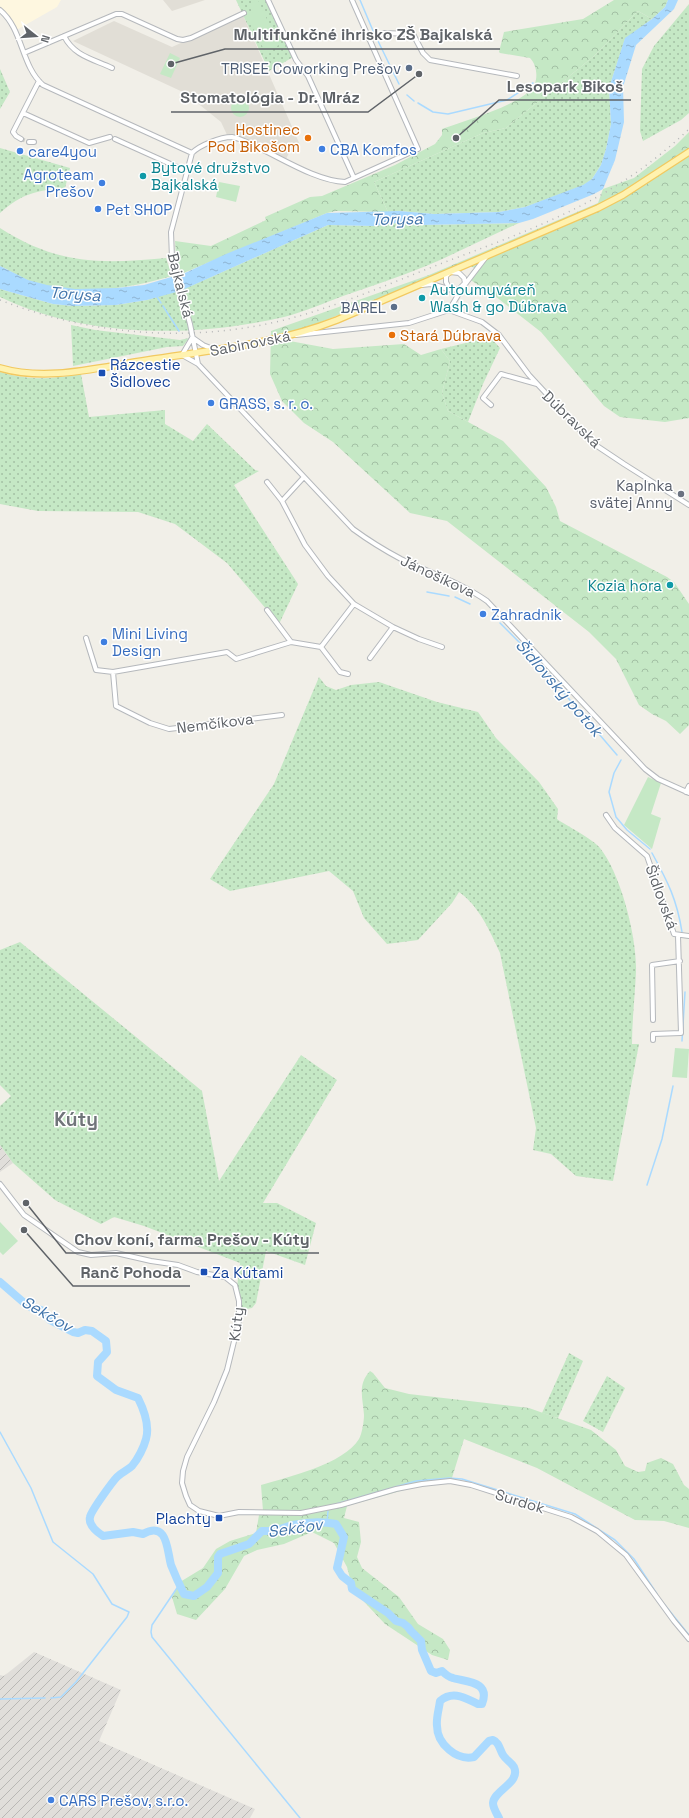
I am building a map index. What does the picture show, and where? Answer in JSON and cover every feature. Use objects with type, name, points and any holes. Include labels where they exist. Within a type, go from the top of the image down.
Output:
[{"type":"main road","name":"Sabinovská","points":[[0,368],[26,373],[49,374],[216,350],[291,336],[333,322],[612,201],[689,152]]},
{"type":"street","points":[[268,0],[296,60],[308,76],[354,178]]},
{"type":"street","points":[[0,10],[11,23],[35,77],[49,88],[192,153],[206,144],[232,137],[335,181],[345,182],[418,149],[352,0]]},
{"type":"street","points":[[24,53],[116,14],[122,14],[177,39],[183,40],[191,38],[244,13]]},
{"type":"street","points":[[369,39],[384,33],[413,34],[423,53],[430,60],[517,76]]},
{"type":"street","points":[[64,36],[76,52],[112,68]]},
{"type":"street","points":[[21,139],[13,132],[39,81]]},
{"type":"street","points":[[22,113],[89,143],[110,137]]},
{"type":"street","points":[[115,139],[186,171]]},
{"type":"street","points":[[28,142],[32,144],[34,142]]},
{"type":"street","name":"Bajkalská","points":[[192,153],[171,232],[171,254],[196,353]]},
{"type":"street","points":[[291,336],[409,323],[449,310],[463,287],[487,256]]},
{"type":"street","points":[[456,297],[455,292],[447,286],[446,278],[450,272],[459,273],[462,275],[465,283],[463,287]]},
{"type":"street","points":[[420,285],[431,284],[451,289],[463,287]]},
{"type":"street","name":"Dúbravská","points":[[449,310],[482,322],[499,335],[537,384],[597,446],[689,505]]},
{"type":"street","points":[[182,355],[193,338],[202,345],[216,350]]},
{"type":"street","points":[[196,353],[198,364]]},
{"type":"street","name":"Jánošíkova","points":[[182,355],[198,364],[353,529],[401,559],[472,590],[487,601],[645,769],[658,779],[688,792]]},
{"type":"street","name":"Dúbravská","points":[[491,405],[483,398],[501,374],[537,384]]},
{"type":"street","points":[[282,501],[304,477]]},
{"type":"street","points":[[267,482],[282,501],[305,545],[328,576],[354,604],[393,627],[419,639],[442,647]]},
{"type":"street","points":[[320,647],[354,604]]},
{"type":"street","points":[[267,610],[292,642]]},
{"type":"street","points":[[370,658],[393,627]]},
{"type":"street","points":[[86,638],[96,670],[112,672],[227,652],[236,659],[292,642],[320,647],[340,672],[348,674]]},
{"type":"street","name":"Nemčíkova","points":[[112,672],[116,706],[150,723],[168,729],[282,715]]},
{"type":"street","points":[[688,792],[689,786]]},
{"type":"street","name":"Šidlovská","points":[[606,815],[615,828],[647,856],[674,934],[678,936],[689,936]]},
{"type":"street","points":[[653,1040],[653,1034],[681,1033],[680,961],[678,936]]},
{"type":"street","points":[[653,1020],[652,965],[680,961]]},
{"type":"street","name":"Kúty","points":[[0,1184],[24,1215],[78,1252],[91,1255],[116,1253],[151,1261],[178,1265],[197,1272],[225,1277],[233,1282],[239,1301],[237,1331],[227,1370],[219,1392],[184,1465],[182,1477],[183,1490],[190,1505],[208,1515],[219,1516],[239,1512],[302,1513]]},
{"type":"street","name":"Surdok","points":[[302,1513],[341,1505],[402,1488],[446,1481],[471,1485],[547,1509],[587,1525],[618,1548],[633,1563],[670,1616],[689,1639]]},
{"type":"shaded area","points":[[0,0],[61,0],[57,7],[13,32],[7,20],[0,11]]},
{"type":"shaded area","points":[[163,0],[205,0],[172,11]]},
{"type":"shaded area","points":[[243,15],[300,145],[289,153],[285,161],[262,149],[228,137],[221,122],[185,93],[73,41],[114,21],[172,47]]},
{"type":"shaded area","points":[[0,1145],[13,1163],[0,1172]]},
{"type":"shaded area","points":[[34,1652],[121,1690],[99,1741],[255,1809],[250,1818],[0,1818],[0,1675],[4,1676]]},
{"type":"green space","points":[[236,0],[268,0],[295,56],[269,71]]},
{"type":"green space","points":[[258,0],[279,45],[265,52],[247,15],[254,12],[250,4]]},
{"type":"green space","points":[[614,0],[668,0],[665,7],[652,19],[638,11],[594,56],[506,128],[483,133],[374,182],[388,212],[336,211],[327,213],[181,274],[176,255],[175,241],[211,246],[266,220],[265,217],[310,197],[322,196],[395,165],[435,144],[442,135],[442,129],[488,113],[522,97],[533,88],[535,84],[535,65],[530,58],[499,52],[504,32],[583,19]]},
{"type":"green space","points":[[689,4],[689,113],[681,120],[643,141],[640,131],[642,69],[654,46]]},
{"type":"green space","points":[[638,11],[652,19],[625,39],[609,88],[611,124],[606,149],[601,165],[592,179],[584,185],[525,207],[499,212],[434,214],[399,211],[388,212],[374,182],[483,133],[506,128],[594,56]]},
{"type":"green space","points":[[170,53],[180,58],[171,78],[160,74]]},
{"type":"green space","points":[[0,69],[10,92],[0,109]]},
{"type":"green space","points":[[240,99],[246,102],[249,108],[246,114],[240,117],[234,114],[231,108],[234,102]]},
{"type":"green space","points":[[689,132],[689,418],[665,422],[620,417],[604,406],[541,332],[495,296],[469,279],[477,269],[465,264],[279,339],[333,349],[404,344],[421,355],[441,349],[450,361],[442,393],[448,411],[503,441],[546,487],[556,507],[560,521],[667,577],[674,582],[689,604],[689,725],[680,734],[666,721],[639,705],[616,659],[589,632],[447,521],[410,513],[333,442],[304,423],[282,401],[270,374],[271,331],[429,275],[598,203],[603,189],[634,178],[675,146]]},
{"type":"green space","points":[[0,148],[70,168],[65,188],[45,190],[30,194],[8,206],[0,213]]},
{"type":"green space","points":[[219,182],[240,186],[236,202],[216,197]]},
{"type":"green space","points":[[396,223],[420,225],[519,223],[438,261],[406,274],[299,313],[249,324],[177,331],[103,327],[67,320],[33,310],[0,297],[0,289],[53,304],[73,306],[116,305],[147,300],[193,285],[328,225],[374,226]]},
{"type":"green space","points":[[0,228],[41,249],[80,259],[120,261],[166,258],[172,276],[137,285],[100,290],[62,289],[44,286],[27,280],[0,266]]},
{"type":"green space","points":[[71,325],[95,330],[180,340],[189,338],[183,346],[167,347],[73,366]]},
{"type":"green space","points":[[490,337],[500,348],[483,384],[468,422],[448,411],[442,393],[450,361],[441,349]]},
{"type":"green space","points":[[0,372],[32,378],[60,377],[81,374],[89,417],[165,410],[165,424],[193,441],[207,424],[255,470],[259,471],[234,485],[298,584],[279,624],[227,563],[175,524],[138,512],[38,511],[0,504]]},
{"type":"green space","points":[[319,677],[326,686],[336,690],[351,685],[379,682],[437,702],[478,712],[496,738],[539,782],[558,809],[557,819],[597,844],[608,859],[621,890],[631,924],[636,957],[632,1044],[639,1044],[613,1181],[576,1176],[551,1154],[533,1150],[536,1128],[500,953],[488,928],[478,912],[459,892],[452,903],[418,940],[387,944],[364,918],[353,891],[329,871],[230,891],[210,879],[274,784]]},
{"type":"green space","points":[[648,777],[661,783],[651,814],[661,818],[652,849],[624,825]]},
{"type":"green space","points":[[20,942],[202,1091],[219,1181],[301,1055],[337,1080],[263,1203],[277,1203],[316,1223],[305,1265],[266,1251],[256,1303],[252,1308],[241,1310],[237,1287],[240,1263],[144,1226],[114,1217],[101,1224],[55,1200],[13,1163],[0,1145],[0,1106],[11,1096],[0,1085],[0,950]]},
{"type":"green space","points":[[675,1048],[689,1049],[687,1078],[672,1077]]},
{"type":"green space","points":[[0,1222],[18,1241],[3,1255],[0,1252]]},
{"type":"green space","points":[[569,1353],[583,1361],[558,1418],[542,1413]]},
{"type":"green space","points":[[370,1371],[385,1388],[409,1394],[529,1408],[591,1430],[616,1450],[625,1466],[638,1472],[645,1471],[647,1463],[661,1458],[673,1464],[684,1485],[689,1489],[689,1528],[664,1521],[635,1520],[537,1468],[464,1439],[451,1481],[411,1488],[347,1506],[344,1518],[359,1522],[361,1542],[357,1557],[362,1568],[399,1597],[418,1624],[443,1639],[450,1650],[448,1660],[432,1655],[385,1624],[353,1590],[347,1567],[334,1543],[312,1532],[284,1544],[257,1550],[244,1556],[225,1589],[196,1620],[177,1614],[172,1597],[180,1582],[203,1568],[216,1549],[230,1541],[256,1533],[259,1515],[263,1511],[261,1485],[300,1474],[341,1456],[352,1448],[359,1439],[362,1431],[364,1418],[362,1387],[363,1381]]},
{"type":"green space","points":[[607,1376],[625,1388],[603,1432],[583,1421]]},
{"type":"water","name":"Torysa","points":[[668,0],[678,0],[674,9],[636,45],[623,87],[624,122],[615,160],[603,189],[594,194],[533,219],[519,223],[420,225],[396,223],[374,226],[328,225],[180,291],[147,300],[116,305],[73,306],[53,304],[0,289],[0,266],[28,280],[47,285],[75,289],[117,288],[144,285],[185,273],[226,254],[327,213],[399,211],[434,214],[499,212],[525,207],[583,185],[592,179],[601,165],[606,149],[611,124],[609,88],[625,38],[652,19],[665,7]]},
{"type":"waterway","points":[[360,0],[374,33]]},
{"type":"waterway","points":[[377,39],[399,84]]},
{"type":"waterway","points":[[418,103],[433,112],[448,114],[507,100],[533,83]]},
{"type":"waterway","points":[[407,95],[414,101]]},
{"type":"waterway","name":"Šidlovský potok","points":[[157,297],[161,303]]},
{"type":"waterway","name":"Šidlovský potok","points":[[163,306],[179,331]]},
{"type":"waterway","name":"Šidlovský potok","points":[[427,592],[449,596]]},
{"type":"waterway","name":"Šidlovský potok","points":[[455,597],[470,604]]},
{"type":"waterway","name":"Šidlovský potok","points":[[500,623],[528,651],[617,755]]},
{"type":"waterway","name":"Šidlovský potok","points":[[621,760],[614,773],[609,792],[616,817],[627,830],[650,849]]},
{"type":"waterway","name":"Šidlovský potok","points":[[652,853],[671,891],[682,932]]},
{"type":"waterway","name":"Šidlovský potok","points":[[682,1041],[685,992]]},
{"type":"waterway","name":"Šidlovský potok","points":[[647,1185],[662,1139],[673,1086]]},
{"type":"waterway","name":"Sekčov","points":[[0,1282],[32,1308],[41,1310],[50,1320],[73,1332],[78,1333],[85,1330],[92,1331],[106,1341],[107,1352],[98,1362],[97,1376],[116,1390],[138,1398],[146,1418],[147,1434],[144,1446],[134,1463],[117,1477],[94,1509],[90,1517],[90,1523],[94,1528],[103,1536],[133,1532],[143,1534],[151,1531],[157,1531],[162,1534],[167,1545],[171,1565],[184,1594],[194,1596],[207,1587],[218,1573],[218,1557],[220,1554],[249,1544],[262,1531],[309,1523],[325,1522],[336,1524],[344,1537],[337,1568],[342,1576],[351,1583],[352,1589],[388,1613],[396,1621],[403,1623],[408,1627],[421,1641],[422,1650],[431,1671],[436,1673],[442,1671],[452,1678],[476,1684],[483,1691],[484,1696],[482,1704],[478,1704],[459,1696],[450,1696],[440,1701],[437,1726],[440,1739],[444,1745],[455,1754],[468,1758],[474,1757],[489,1741],[493,1740],[498,1744],[504,1757],[514,1767],[514,1778],[494,1798],[494,1809],[499,1818]]},
{"type":"waterway","points":[[0,1432],[31,1488],[53,1542],[93,1574],[112,1604],[129,1612],[127,1617],[76,1682],[61,1697],[51,1698]]},
{"type":"waterway","points":[[329,1506],[416,1481],[449,1478],[462,1479],[575,1514],[615,1540],[634,1559],[657,1594]]},
{"type":"waterway","points":[[327,1522],[328,1511]]},
{"type":"waterway","points":[[179,1585],[152,1625],[152,1637],[300,1818]]},
{"type":"waterway","points":[[660,1599],[689,1635]]},
{"type":"waterway","points":[[0,1699],[45,1698]]},
{"type":"tunnel","points":[[21,139],[29,142]]},
{"type":"railway","points":[[0,300],[71,322],[144,332],[182,333],[219,331],[255,326],[292,318],[373,290],[549,221],[578,207],[635,174],[689,129]]},
{"type":"place","name":"Multifunkčné ihrisko ZŠ Bajkalská","points":[[171,64]]},
{"type":"place","name":"TRISEE Coworking Prešov","points":[[409,68]]},
{"type":"place","name":"Stomatológia - Dr. Mráz","points":[[419,74]]},
{"type":"place","name":"Hostinec Pod Bikošom","points":[[308,138]]},
{"type":"place","name":"Lesopark Bikoš","points":[[456,138]]},
{"type":"place","name":"CBA Komfos","points":[[322,149]]},
{"type":"place","name":"care4you","points":[[20,151]]},
{"type":"place","name":"Bytové družstvo Bajkalská","points":[[143,176]]},
{"type":"place","name":"Agroteam Prešov","points":[[102,183]]},
{"type":"place","name":"Pet SHOP","points":[[98,209]]},
{"type":"place","name":"Autoumyváreň Wash & go Dúbrava","points":[[422,298]]},
{"type":"place","name":"BAREL","points":[[394,307]]},
{"type":"place","name":"Stará Dúbrava","points":[[392,335]]},
{"type":"place","name":"Rázcestie Šidlovec","points":[[102,373]]},
{"type":"place","name":"GRASS, s. r. o.","points":[[211,403]]},
{"type":"place","name":"Kaplnka svätej Anny","points":[[681,494]]},
{"type":"place","name":"Kozia hora","points":[[670,585]]},
{"type":"place","name":"Zahradnik","points":[[483,614]]},
{"type":"place","name":"Mini Living Design","points":[[104,642]]},
{"type":"place","name":"Chov koní, farma Prešov - Kúty","points":[[26,1203]]},
{"type":"place","name":"Ranč Pohoda","points":[[24,1230]]},
{"type":"place","name":"Za Kútami","points":[[204,1272]]},
{"type":"place","name":"Plachty","points":[[219,1518]]},
{"type":"place","name":"CARS Prešov, s.r.o.","points":[[51,1800]]},
{"type":"district","name":"Kúty","points":[[76,1119]]}]
